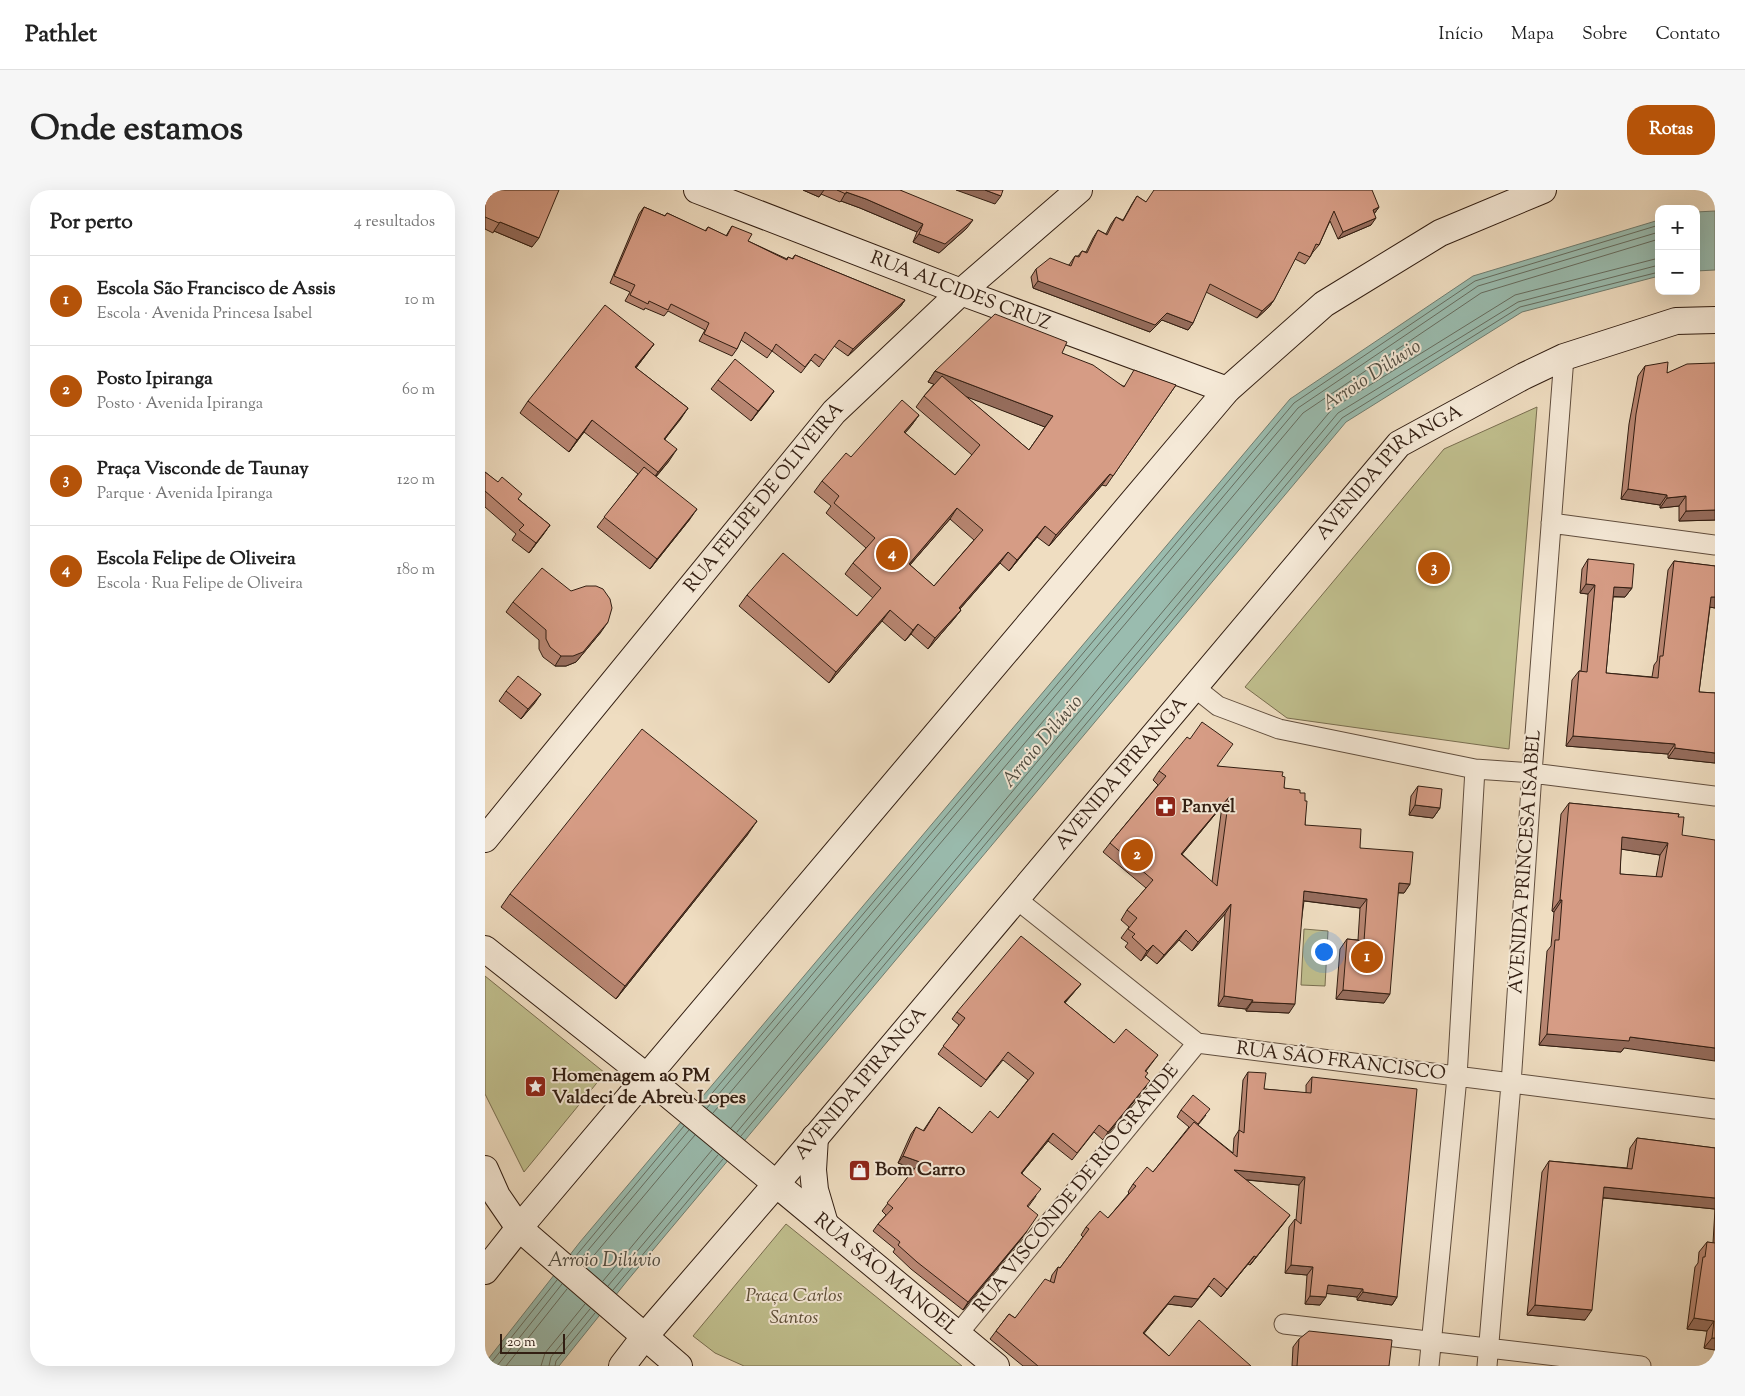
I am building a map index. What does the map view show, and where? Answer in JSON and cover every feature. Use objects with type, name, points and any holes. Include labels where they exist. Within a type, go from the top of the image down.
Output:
[{"type":"main road","name":"RUA ALCIDES CRUZ","points":[[697,190],[961,292],[1227,390]]},
{"type":"main road","name":"RUA FELIPE DE OLIVEIRA","points":[[485,839],[834,412],[961,292],[1079,190]]},
{"type":"main road","points":[[485,1271],[519,1228],[1227,390],[1324,304],[1440,233],[1527,192]]},
{"type":"main road","name":"AVENIDA IPIRANGA","points":[[622,1366],[645,1336],[777,1183],[1399,444],[1563,357],[1676,321],[1715,320]]},
{"type":"main road","name":"RUA SÃO MANOEL","points":[[485,949],[777,1183],[996,1366]]},
{"type":"main road","points":[[815,1137],[813,1170],[815,1190],[825,1224]]},
{"type":"main road","points":[[485,1169],[497,1196],[519,1228],[679,1366]]},
{"type":"street","name":"AVENIDA PRINCESA ISABEL","points":[[1487,1366],[1511,1084],[1563,357]]},
{"type":"street","points":[[1551,523],[1715,544]]},
{"type":"street","points":[[1194,686],[1218,706],[1279,728],[1475,769],[1532,773],[1715,796]]},
{"type":"street","points":[[1429,1366],[1457,1077],[1475,769]]},
{"type":"street","points":[[1015,898],[1197,1044]]},
{"type":"street","name":"RUA SÃO FRANCISCO","points":[[1197,1044],[1715,1109]]},
{"type":"street","name":"RUA VISCONDE DE RIO GRANDE","points":[[957,1335],[1197,1044]]},
{"type":"street","points":[[1285,1324],[1641,1366]]},
{"type":"green space","points":[[1537,407],[1509,749],[1287,718],[1245,687],[1444,449]]},
{"type":"green space","points":[[1304,929],[1328,931],[1325,986],[1301,985]]},
{"type":"green space","points":[[485,976],[605,1073],[524,1172],[485,1094]]},
{"type":"green space","name":"Praça Carlos Santos","points":[[786,1224],[962,1366],[744,1366],[715,1353],[693,1336]]},
{"type":"water","points":[[1715,211],[1715,270],[1700,271],[1700,212]]},
{"type":"water","name":"Arroio Dilúvio","points":[[1655,221],[1655,277],[1522,312],[1346,422],[627,1281],[559,1366],[485,1366],[485,1363],[580,1242],[1290,399],[1473,276]]},
{"type":"building","points":[[485,190],[559,190],[539,238],[485,217]]},
{"type":"building","points":[[837,190],[900,190],[973,220],[945,244],[919,234],[923,224],[866,199]]},
{"type":"building","points":[[985,190],[1003,190],[1001,196]]},
{"type":"building","points":[[1154,190],[1372,190],[1379,207],[1373,210],[1376,218],[1343,232],[1334,211],[1319,245],[1316,244],[1310,257],[1299,252],[1274,300],[1262,311],[1210,284],[1193,323],[1167,313],[1155,325],[1038,281],[1036,269],[1050,258],[1071,266],[1075,256],[1079,257],[1082,251],[1087,253],[1098,230],[1107,235],[1116,217],[1123,221],[1137,196],[1146,202]]},
{"type":"building","points":[[644,207],[665,216],[667,213],[706,231],[708,227],[727,236],[732,226],[752,234],[748,241],[787,260],[788,257],[793,259],[795,255],[905,300],[853,349],[839,340],[824,360],[815,354],[805,367],[776,344],[772,351],[745,332],[737,349],[704,334],[709,323],[671,304],[668,310],[649,301],[648,304],[630,295],[635,285],[614,276]]},
{"type":"building","points":[[605,305],[654,344],[635,367],[688,408],[664,439],[677,449],[658,472],[592,420],[577,440],[528,401]]},
{"type":"building","points":[[995,314],[1067,342],[1062,353],[1093,365],[1124,387],[1134,370],[1176,385],[1113,476],[1110,474],[1056,535],[1045,526],[1017,560],[1008,552],[959,608],[961,610],[935,638],[918,624],[913,630],[890,610],[836,672],[747,595],[783,553],[857,616],[881,588],[853,563],[875,538],[834,503],[839,496],[822,481],[846,453],[851,457],[902,400],[919,415],[904,432],[955,475],[980,445],[924,396],[942,376],[1029,450],[1053,416],[935,371]],"holes":[[[957,508],[983,530],[934,586],[909,564]]]},
{"type":"building","points":[[735,359],[774,391],[758,411],[718,380]]},
{"type":"building","points":[[1668,362],[1667,373],[1687,364],[1715,363],[1715,510],[1686,511],[1686,496],[1667,498],[1667,495],[1628,489],[1636,414],[1645,366]]},
{"type":"building","points":[[644,467],[697,509],[657,559],[604,517]]},
{"type":"building","points":[[485,472],[498,482],[502,477],[522,494],[518,499],[550,525],[536,543],[519,530],[524,525],[485,491]]},
{"type":"building","points":[[1588,559],[1634,564],[1632,588],[1614,587],[1606,673],[1658,678],[1660,656],[1663,656],[1674,561],[1715,566],[1715,597],[1711,597],[1699,692],[1715,693],[1715,753],[1675,748],[1675,744],[1573,736],[1579,671],[1587,672],[1595,585],[1586,584]]},
{"type":"building","points":[[542,568],[571,591],[586,586],[596,586],[603,589],[610,599],[612,608],[608,622],[583,652],[573,656],[561,656],[550,647],[546,639],[546,630],[513,602]]},
{"type":"building","points":[[518,676],[541,694],[528,709],[506,691]]},
{"type":"building","points":[[1202,722],[1233,744],[1217,766],[1283,772],[1282,776],[1285,777],[1284,788],[1300,790],[1300,793],[1305,793],[1305,801],[1307,801],[1305,825],[1361,829],[1360,848],[1413,852],[1410,884],[1399,883],[1390,994],[1343,990],[1347,939],[1364,941],[1367,899],[1304,891],[1295,1004],[1252,1002],[1253,1000],[1224,996],[1231,904],[1198,942],[1186,930],[1164,955],[1153,945],[1147,951],[1132,937],[1135,934],[1128,929],[1137,918],[1127,910],[1153,880],[1110,843],[1166,776],[1159,771],[1187,737],[1190,739]],"holes":[[[1229,797],[1217,886],[1181,854]]]},
{"type":"building","points":[[642,729],[757,821],[625,986],[510,894]]},
{"type":"building","points":[[1418,786],[1442,789],[1440,808],[1415,805]]},
{"type":"building","points":[[1569,803],[1679,814],[1678,817],[1684,817],[1682,835],[1715,840],[1715,1048],[1630,1037],[1629,1041],[1547,1034],[1555,940],[1559,940],[1562,900],[1560,900]],"holes":[[[1622,837],[1668,843],[1662,877],[1620,874]]]},
{"type":"building","points":[[1021,936],[1081,984],[1064,1002],[1114,1043],[1126,1029],[1158,1055],[1145,1071],[1148,1073],[1145,1077],[1150,1081],[1108,1132],[1099,1125],[1077,1153],[1053,1133],[1021,1173],[1041,1189],[1027,1206],[1038,1215],[968,1302],[917,1262],[898,1245],[900,1242],[878,1224],[893,1208],[887,1203],[920,1162],[903,1156],[916,1127],[924,1131],[939,1107],[972,1133],[990,1111],[998,1118],[1034,1073],[1008,1052],[986,1080],[943,1046],[965,1018],[957,1012]]},
{"type":"building","points":[[1248,1072],[1266,1073],[1264,1089],[1311,1093],[1312,1077],[1417,1089],[1397,1297],[1363,1292],[1363,1289],[1328,1285],[1326,1297],[1310,1296],[1313,1267],[1291,1265],[1295,1219],[1301,1224],[1305,1177],[1234,1170],[1290,1215],[1227,1289],[1214,1278],[1198,1299],[1174,1296],[1143,1333],[1169,1356],[1199,1320],[1251,1366],[1038,1366],[996,1331],[1009,1314],[1015,1318],[1045,1279],[1054,1283],[1058,1267],[1060,1268],[1089,1229],[1086,1227],[1100,1211],[1108,1218],[1136,1186],[1133,1184],[1147,1167],[1153,1172],[1194,1122],[1237,1157],[1239,1130],[1244,1133]]},
{"type":"building","points":[[1193,1095],[1210,1109],[1198,1124],[1181,1110]]},
{"type":"building","points":[[1637,1138],[1715,1148],[1715,1198],[1604,1187],[1592,1310],[1535,1305],[1549,1161],[1632,1169]]},
{"type":"building","points":[[1707,1242],[1715,1243],[1715,1338],[1712,1338],[1714,1321],[1694,1318]]},
{"type":"building","points":[[1309,1331],[1392,1340],[1389,1366],[1297,1366],[1299,1339]]},
{"type":"place","name":"Escola Felipe de Oliveira","points":[[892,554]]},
{"type":"place","name":"Praça Visconde de Taunay","points":[[1434,568]]},
{"type":"place","name":"Panvel","points":[[1166,807]]},
{"type":"place","name":"Posto Ipiranga","points":[[1137,855]]},
{"type":"place","name":"Escola São Francisco de Assis","points":[[1367,957]]},
{"type":"place","name":"Homenagem ao PM Valdeci de Abreu Lopes","points":[[536,1087]]},
{"type":"place","name":"Bom Carro","points":[[859,1170]]}]
